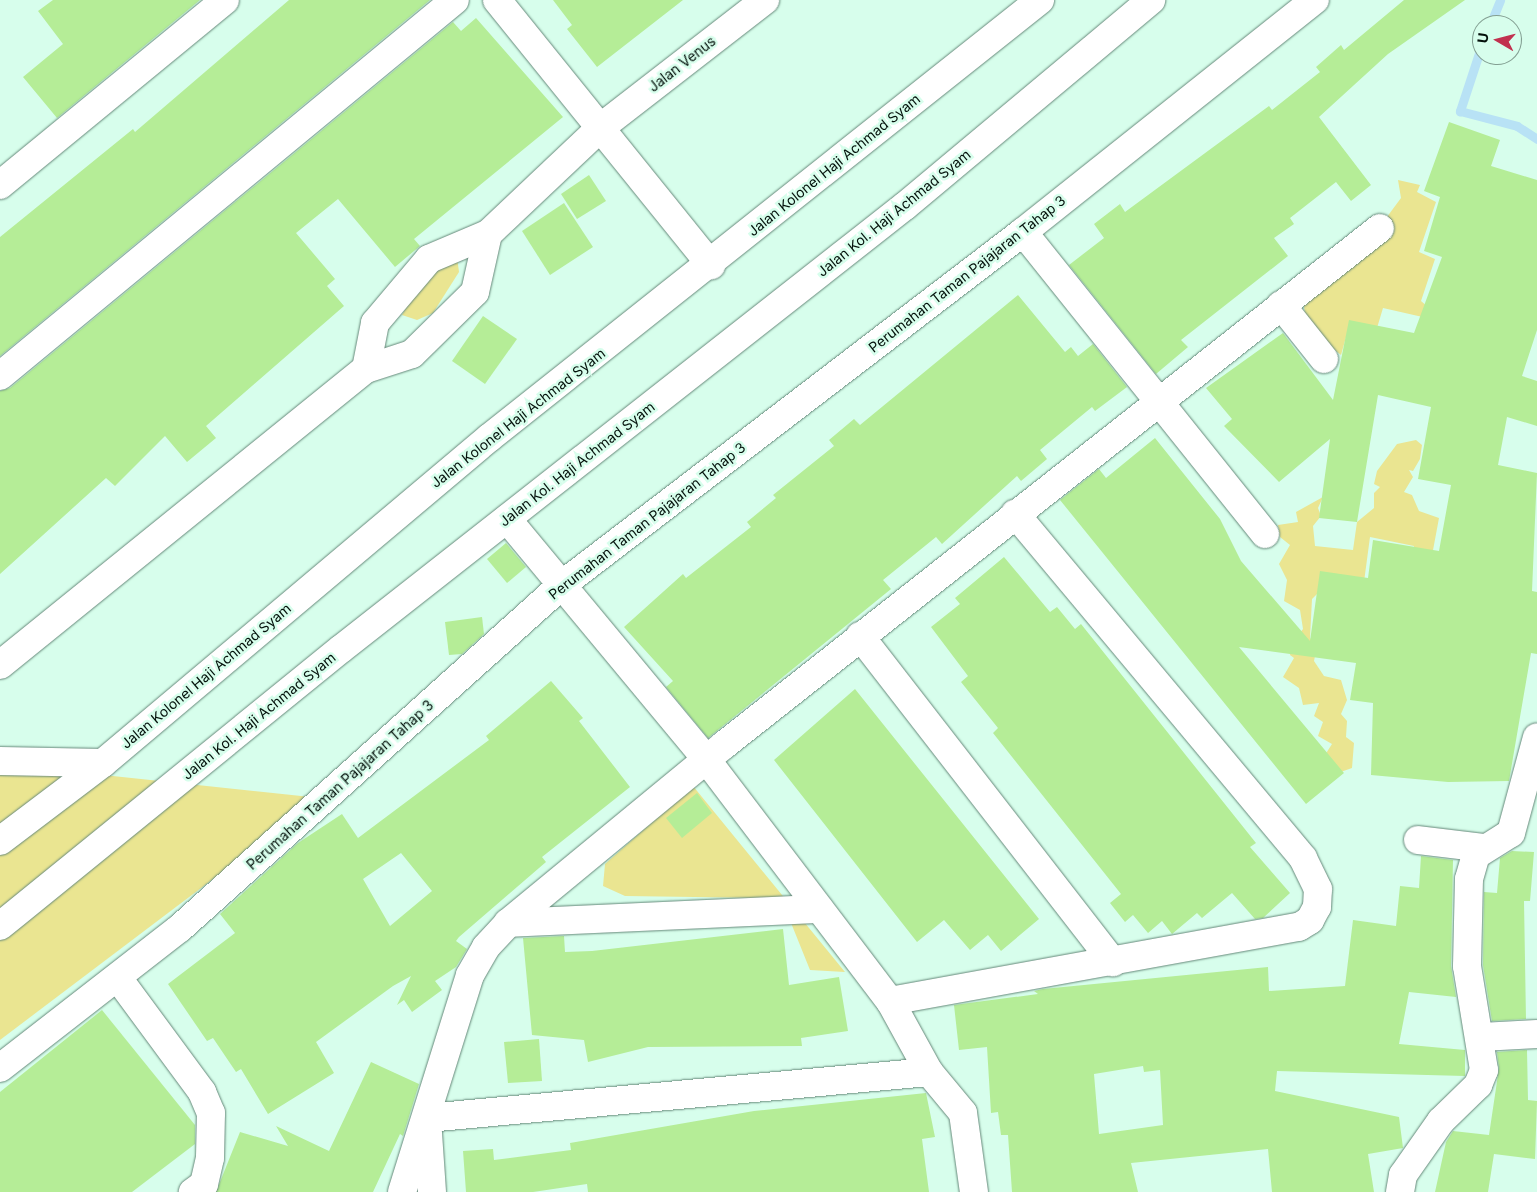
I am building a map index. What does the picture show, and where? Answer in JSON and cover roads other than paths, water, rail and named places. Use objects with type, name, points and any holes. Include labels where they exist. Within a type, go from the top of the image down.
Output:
[{"type":"street","points":[[0,185],[225,0]]},
{"type":"street","points":[[0,376],[455,0]]},
{"type":"street","points":[[497,0],[711,265]]},
{"type":"street","name":"Jalan Venus","points":[[488,234],[600,128],[765,0]]},
{"type":"street","name":"Jalan Kolonel Haji Achmad Syam","points":[[0,841],[104,763],[489,438],[711,265],[1040,0]]},
{"type":"street","name":"Jalan Kol. Haji Achmad Syam","points":[[0,926],[507,519],[905,206],[1151,0]]},
{"type":"street","name":"Perumahan Taman Pajajaran Tahap 3","points":[[0,1068],[180,928],[563,584],[1022,232],[1314,0]]},
{"type":"street","points":[[402,1192],[427,1118],[470,975],[486,947],[508,923],[706,759],[860,636],[1380,228]]},
{"type":"street","points":[[1022,232],[1160,399],[1265,534]]},
{"type":"street","points":[[0,665],[366,369],[412,354],[475,292],[488,234]]},
{"type":"street","points":[[366,369],[375,323],[429,259],[488,234]]},
{"type":"street","points":[[1280,305],[1324,359]]},
{"type":"street","points":[[890,1001],[1298,927],[1310,920],[1317,907],[1318,889],[1303,858],[1015,514]]},
{"type":"street","points":[[507,519],[563,584],[706,759],[890,1001],[930,1072],[963,1113],[974,1192]]},
{"type":"street","points":[[860,636],[1113,962]]},
{"type":"street","points":[[1418,840],[1484,848],[1504,840],[1515,826],[1537,737]]},
{"type":"street","points":[[0,761],[104,763]]},
{"type":"street","points":[[1400,1192],[1403,1175],[1441,1122],[1478,1085],[1484,1070],[1481,1037],[1467,966],[1466,899],[1472,865],[1484,848]]},
{"type":"street","points":[[508,923],[819,909]]},
{"type":"street","points":[[118,978],[202,1092],[211,1113],[210,1158],[204,1184],[193,1192]]},
{"type":"street","points":[[1481,1037],[1537,1034]]},
{"type":"street","points":[[427,1118],[930,1072]]},
{"type":"street","points":[[427,1118],[432,1192]]},
{"type":"waterway","points":[[1494,15],[1500,0]]},
{"type":"waterway","points":[[1475,65],[1460,111],[1517,126],[1537,139]]}]
